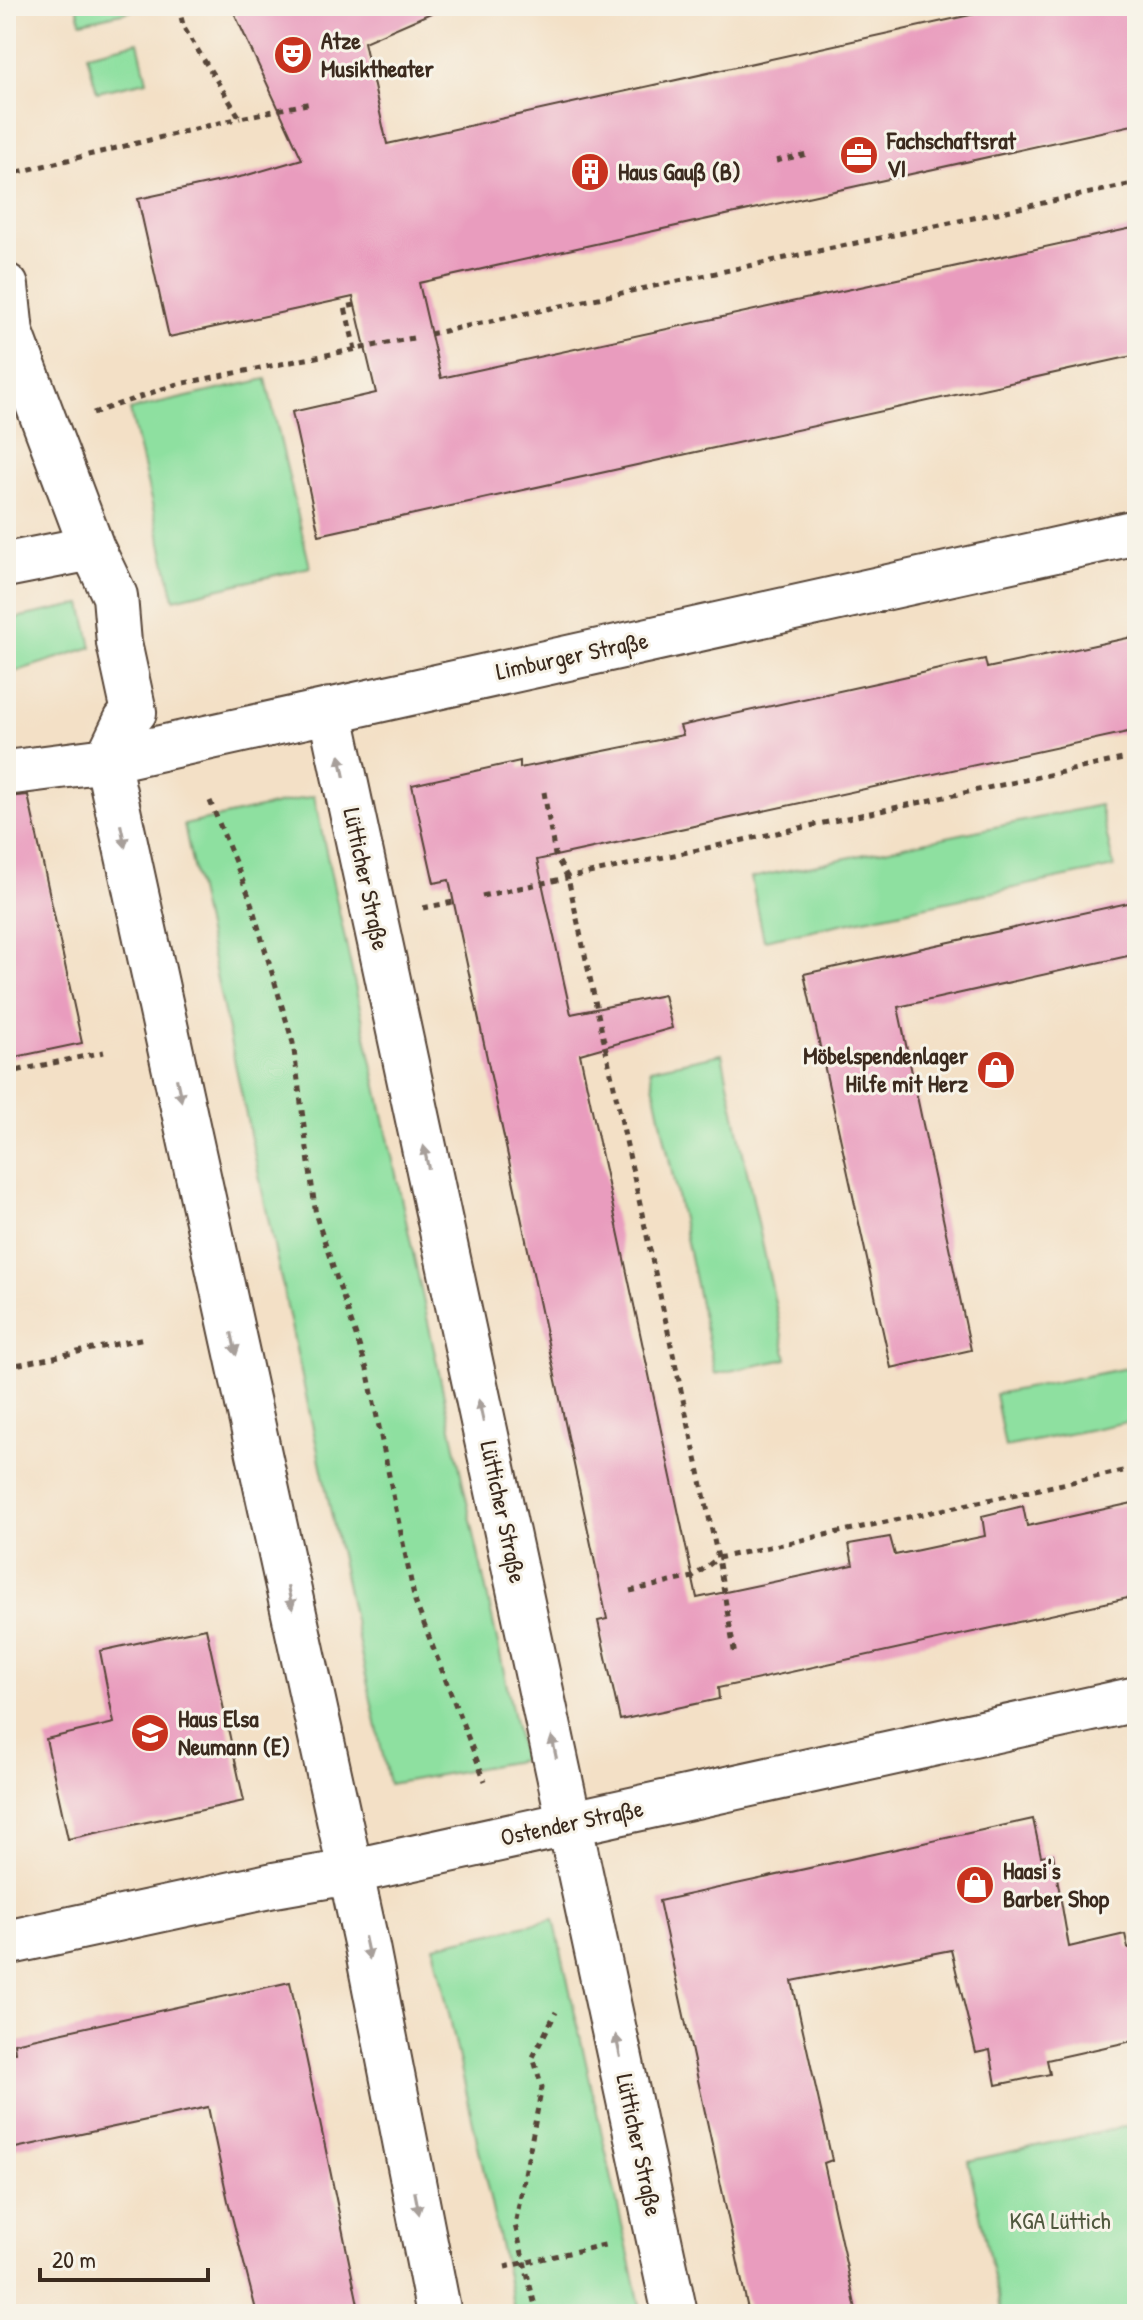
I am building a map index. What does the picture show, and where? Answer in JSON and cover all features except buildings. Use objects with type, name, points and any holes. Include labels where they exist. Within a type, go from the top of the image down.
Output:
[{"type":"street","points":[[6,286],[11,333],[92,548],[115,596],[119,643],[134,712],[126,721],[107,760],[367,1947],[439,2314]]},
{"type":"street","name":"Limburger Straße","points":[[6,773],[107,760],[1137,532]]},
{"type":"street","points":[[6,565],[92,548]]},
{"type":"street","name":"Lütticher Straße","points":[[330,710],[675,2314]]},
{"type":"street","name":"Ostender Straße","points":[[6,1943],[274,1885],[349,1872],[1137,1699]]},
{"type":"path","points":[[178,6],[184,28],[240,118]]},
{"type":"path","points":[[6,175],[311,103]]},
{"type":"path","points":[[807,154],[776,161],[807,154]]},
{"type":"path","points":[[430,334],[1137,183]]},
{"type":"path","points":[[355,305],[345,307],[355,349]]},
{"type":"path","points":[[47,428],[174,385],[413,338]]},
{"type":"path","points":[[482,896],[1137,756]]},
{"type":"path","points":[[544,792],[555,855],[568,878],[718,1558],[735,1656]]},
{"type":"path","points":[[210,801],[249,896],[293,1043],[316,1216],[367,1369],[415,1601],[485,1781]]},
{"type":"path","points":[[419,909],[453,902]]},
{"type":"path","points":[[6,1073],[104,1052]]},
{"type":"path","points":[[6,1367],[145,1338]]},
{"type":"path","points":[[630,1591],[693,1577],[718,1558],[1137,1468]]},
{"type":"path","points":[[537,2314],[515,2225],[542,2087],[533,2057],[562,2000]]},
{"type":"path","points":[[505,2267],[611,2243]]},
{"type":"green space","points":[[77,6],[130,6],[131,11],[81,22]]},
{"type":"green space","points":[[138,42],[147,81],[97,92],[87,54]]},
{"type":"green space","points":[[266,379],[310,567],[174,599],[130,410]]},
{"type":"green space","points":[[82,604],[92,647],[14,672],[6,682],[6,620]]},
{"type":"green space","points":[[314,796],[523,1760],[389,1784],[184,825]]},
{"type":"green space","points":[[1100,805],[1114,867],[764,940],[751,878]]},
{"type":"green space","points":[[722,1054],[787,1359],[715,1374],[650,1069]]},
{"type":"green space","points":[[1137,1366],[1137,1420],[1005,1447],[995,1394]]},
{"type":"green space","points":[[554,1919],[642,2314],[515,2314],[434,1946]]},
{"type":"green space","name":"KGA Lüttich","points":[[1137,2124],[1137,2314],[1002,2314],[968,2161]]},
{"type":"place","name":"Atze Musiktheater","points":[[293,55]]},
{"type":"place","name":"Fachschaftsrat VI","points":[[859,155]]},
{"type":"place","name":"Haus Gauß (B)","points":[[590,172]]},
{"type":"place","name":"Möbelspendenlager Hilfe mit Herz","points":[[996,1070]]},
{"type":"place","name":"Haus Elsa Neumann (E)","points":[[150,1733]]},
{"type":"place","name":"Haasi's Barber Shop","points":[[975,1885]]}]
